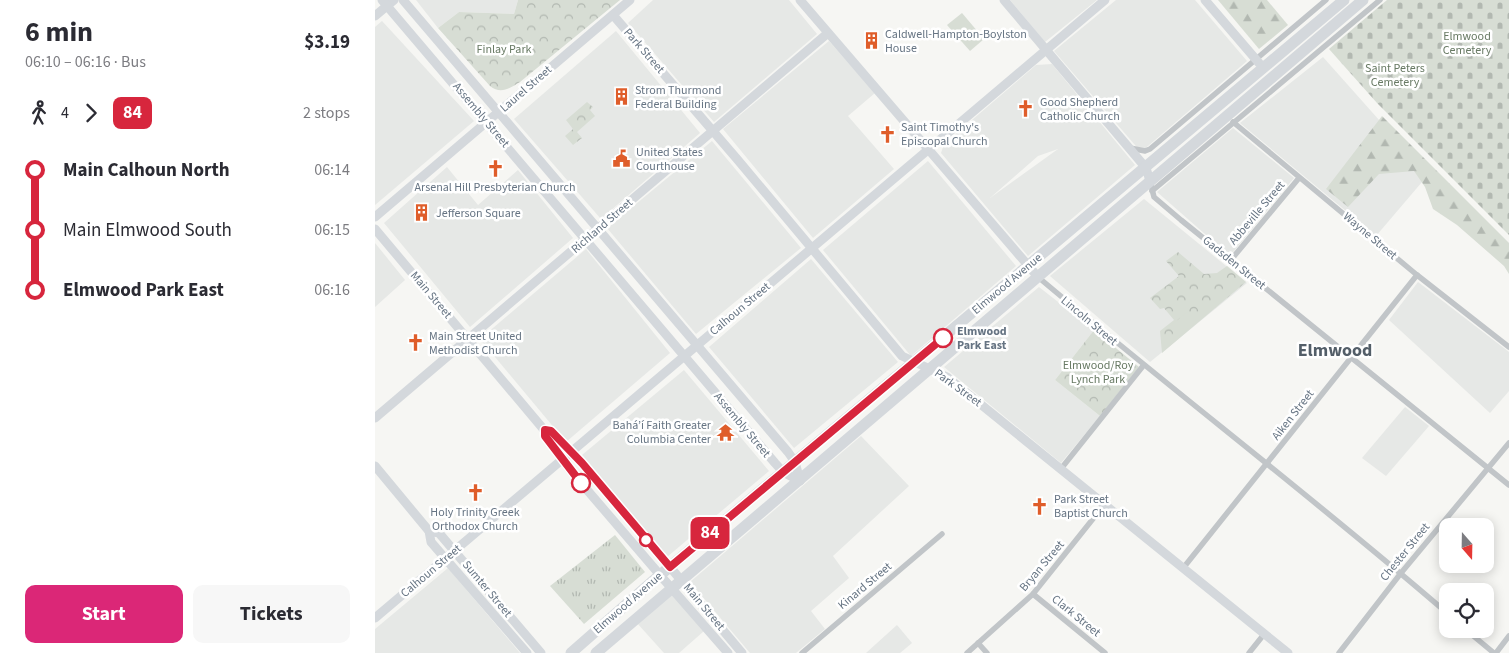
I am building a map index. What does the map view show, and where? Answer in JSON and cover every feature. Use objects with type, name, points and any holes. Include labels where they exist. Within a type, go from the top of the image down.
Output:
[{"type":"highway","name":"Elmwood Avenue","points":[[571,653],[660,575],[1344,0]]},
{"type":"highway","points":[[1151,186],[1245,99],[1363,0]]},
{"type":"highway","name":"Elmwood Avenue","points":[[596,653],[1037,277],[1151,186]]},
{"type":"street","name":"Assembly Street","points":[[403,0],[795,462],[800,480]]},
{"type":"street","name":"Laurel Street","points":[[375,217],[630,0]]},
{"type":"street","name":"Lincoln Street","points":[[800,0],[1037,277],[1143,366],[1401,573],[1439,606]]},
{"type":"street","name":"Gadsden Street","points":[[1004,0],[1146,168],[1154,197],[1230,261],[1352,357],[1509,485]]},
{"type":"street","name":"Calhoun Street","points":[[375,618],[1105,0]]},
{"type":"street","points":[[1205,0],[1258,62]]},
{"type":"street","points":[[1130,148],[1150,149],[1258,62],[1326,0]]},
{"type":"street","name":"Elmwood Avenue","points":[[1151,186],[1233,122],[1380,0]]},
{"type":"street","name":"Assembly Street","points":[[388,2],[783,472],[800,480]]},
{"type":"street","points":[[375,16],[388,2]]},
{"type":"street","name":"Park Street","points":[[613,15],[713,130],[902,356],[947,377],[1104,505],[1184,566],[1288,653]]},
{"type":"street","name":"Richland Street","points":[[375,418],[828,33]]},
{"type":"street","name":"Wayne Street","points":[[1233,122],[1417,275],[1509,347]]},
{"type":"street","name":"Abbeville Street","points":[[1230,261],[1299,178]]},
{"type":"street","name":"Main Street","points":[[375,229],[545,430],[551,431],[571,452],[742,653]]},
{"type":"street","name":"Aiken Street","points":[[1184,566],[1266,466],[1417,275]]},
{"type":"street","points":[[1061,470],[1143,366]]},
{"type":"street","name":"Main Street","points":[[545,430],[545,436],[562,460],[728,653]]},
{"type":"street","name":"Chester Street","points":[[1339,653],[1401,573],[1509,443]]},
{"type":"street","name":"Sumter Street","points":[[375,466],[429,531],[431,542],[527,653]]},
{"type":"street","name":"Bryan Street","points":[[967,653],[1033,594],[1104,505]]},
{"type":"street","name":"Sumter Street","points":[[429,531],[439,533],[541,653]]},
{"type":"street","name":"Kinard Street","points":[[802,653],[942,534]]},
{"type":"street","name":"Clark Street","points":[[1033,594],[1105,653]]},
{"type":"street","points":[[1249,653],[1265,634]]},
{"type":"street","points":[[1476,638],[1495,653],[1509,636]]},
{"type":"street","points":[[978,643],[987,653]]},
{"type":"shaded area","points":[[416,0],[518,0],[514,14],[459,12],[438,28]]},
{"type":"shaded area","points":[[653,0],[789,0],[817,34],[714,122],[628,23]]},
{"type":"shaded area","points":[[1010,0],[1097,0],[1045,42]]},
{"type":"shaded area","points":[[1116,0],[1195,0],[1247,61],[1141,152],[1054,51]]},
{"type":"shaded area","points":[[382,21],[474,121],[375,205],[375,27]]},
{"type":"shaded area","points":[[616,31],[700,133],[601,219],[514,119]]},
{"type":"shaded area","points":[[829,41],[875,93],[848,116],[894,169],[813,238],[723,129]]},
{"type":"shaded area","points":[[1323,57],[1428,175],[1376,236],[1240,123]]},
{"type":"shaded area","points":[[1052,64],[1135,165],[1028,256],[941,153],[944,144],[1036,65]],"holes":[[[1058,149],[990,198],[1038,156]]]},
{"type":"shaded area","points":[[1233,128],[1294,178],[1230,256],[1157,192]]},
{"type":"shaded area","points":[[712,141],[801,248],[696,334],[607,228]]},
{"type":"shaded area","points":[[928,161],[1016,266],[911,356],[823,250]]},
{"type":"shaded area","points":[[447,167],[478,205],[518,170],[573,238],[470,327],[384,223]]},
{"type":"shaded area","points":[[1144,199],[1247,283],[1150,362],[1050,276]]},
{"type":"shaded area","points":[[375,243],[405,280],[375,307]]},
{"type":"shaded area","points":[[586,249],[670,353],[566,442],[480,339]]},
{"type":"shaded area","points":[[811,259],[898,362],[794,448],[709,347]]},
{"type":"shaded area","points":[[1418,282],[1509,352],[1509,391],[1490,413],[1389,320]]},
{"type":"shaded area","points":[[1039,287],[1094,330],[1055,380],[1100,416],[1061,463],[944,367]]},
{"type":"shaded area","points":[[684,370],[769,471],[667,557],[582,455]]},
{"type":"shaded area","points":[[1405,407],[1429,426],[1386,476],[1362,458]]},
{"type":"shaded area","points":[[861,436],[909,486],[833,556],[849,578],[811,611],[825,629],[796,653],[750,653],[690,582]]},
{"type":"shaded area","points":[[448,568],[520,653],[375,653],[375,629]]},
{"type":"shaded area","points":[[671,593],[704,631],[679,653],[664,653],[637,623]]},
{"type":"shaded area","points":[[897,625],[912,643],[900,653],[866,653]]},
{"type":"green space","name":"Finlay Park","points":[[518,0],[620,0],[520,82],[505,90],[498,90],[490,86],[438,28],[459,12],[514,14]]},
{"type":"green space","points":[[1218,0],[1267,0],[1288,25],[1259,49]]},
{"type":"green space","points":[[1387,0],[1509,0],[1509,235],[1377,103],[1329,49]]},
{"type":"green space","points":[[962,13],[984,39],[970,51],[947,25]]},
{"type":"green space","points":[[587,102],[593,107],[590,110],[595,116],[577,132],[582,138],[573,145],[565,136],[573,129],[566,120]]},
{"type":"green space","points":[[1382,116],[1509,243],[1509,274],[1504,266],[1457,225],[1433,209],[1425,187],[1414,171],[1379,174],[1348,207],[1326,189]]},
{"type":"green space","points":[[1178,252],[1204,274],[1217,273],[1227,266],[1246,282],[1162,353],[1160,331],[1174,320],[1164,308],[1160,309],[1150,298],[1179,276],[1166,261]]},
{"type":"green space","points":[[1187,312],[1196,322],[1178,337],[1169,327]]},
{"type":"green space","name":"Elmwood/Roy Lynch Park","points":[[1094,330],[1139,367],[1100,416],[1055,380]]},
{"type":"green space","points":[[615,535],[645,572],[584,624],[550,586]]},
{"type":"bus line","name":"84","points":[[581,483],[545,436],[545,430],[551,431],[582,463],[670,567],[943,338]]},
{"type":"place","name":"Caldwell-Hampton-Boylston House","points":[[871,41]]},
{"type":"place","name":"Strom Thurmond Federal Building","points":[[621,97]]},
{"type":"place","name":"Good Shepherd Catholic Church","points":[[1026,109]]},
{"type":"place","name":"Saint Timothy's Episcopal Church","points":[[887,134]]},
{"type":"place","name":"United States Courthouse","points":[[622,159]]},
{"type":"place","name":"Arsenal Hill Presbyterian Church","points":[[495,168]]},
{"type":"place","name":"Jefferson Square","points":[[422,213]]},
{"type":"place","name":"Elmwood Park East","points":[[943,338]]},
{"type":"place","name":"Main Street United Methodist Church","points":[[415,343]]},
{"type":"place","name":"Bahá’í Faith Greater Columbia Center","points":[[725,432]]},
{"type":"place","name":"Holy Trinity Greek Orthodox Church","points":[[475,493]]},
{"type":"place","name":"Park Street Baptist Church","points":[[1040,506]]},
{"type":"district","name":"Elmwood","points":[[1335,350]]},
{"type":"park label","name":"Elmwood Cemetery","points":[[1467,43]]},
{"type":"park label","name":"Saint Peters Cemetery","points":[[1395,75]]}]
